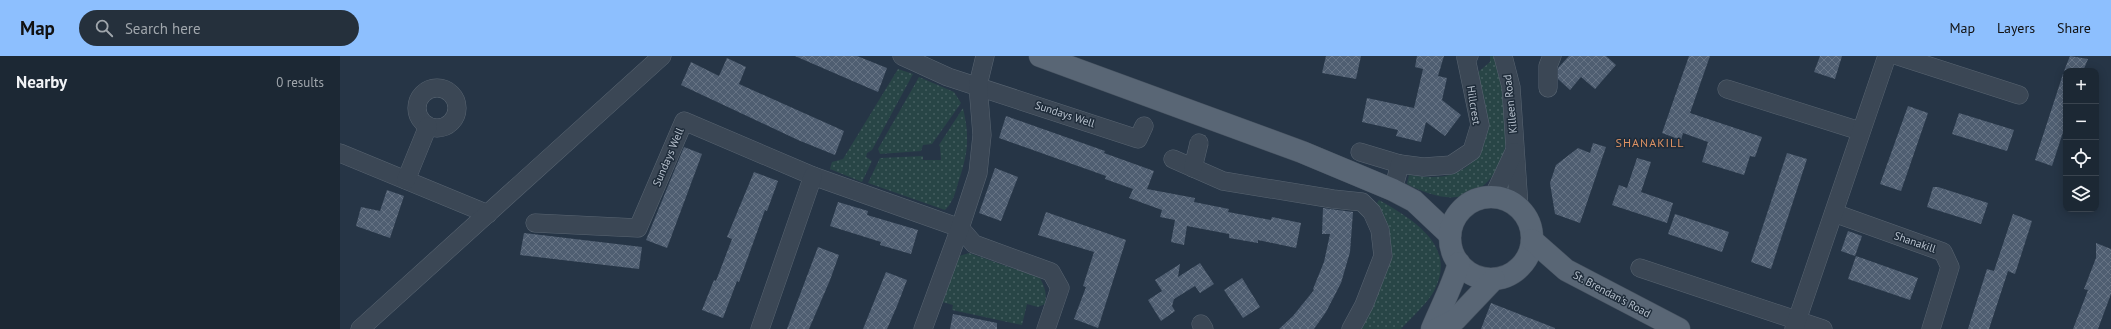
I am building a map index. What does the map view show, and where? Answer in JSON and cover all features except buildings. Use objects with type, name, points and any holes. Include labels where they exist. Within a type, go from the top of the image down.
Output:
[{"type":"main road","points":[[1040,56],[1302,152],[1414,200],[1462,208]]},
{"type":"main road","points":[[1493,197],[1506,200],[1519,207],[1527,218],[1532,230],[1532,240],[1528,256],[1519,268],[1505,277],[1494,279],[1474,275],[1459,263],[1451,248],[1450,235],[1454,221],[1462,208],[1476,200],[1493,197]]},
{"type":"main road","points":[[1414,200],[1450,235]]},
{"type":"main road","points":[[1532,240],[1566,270]]},
{"type":"main road","points":[[1432,329],[1449,294],[1459,263]]},
{"type":"main road","points":[[1519,268],[1566,270]]},
{"type":"main road","name":"St. Brendan's Road","points":[[1566,270],[1679,329]]},
{"type":"main road","points":[[1437,329],[1456,320],[1494,279]]},
{"type":"street","points":[[360,329],[662,56]]},
{"type":"street","name":"Sundays Well","points":[[902,56],[948,77],[978,85],[1138,139],[1144,126]]},
{"type":"street","points":[[923,329],[960,228],[981,158],[982,135],[978,85],[985,56]]},
{"type":"street","name":"Hillcrest","points":[[1360,152],[1400,164],[1423,167],[1452,165],[1472,150],[1480,125],[1466,58],[1469,56]]},
{"type":"street","name":"Killeen Road","points":[[1503,56],[1511,87],[1514,152],[1519,207]]},
{"type":"street","points":[[1548,88],[1548,66],[1552,56]]},
{"type":"street","points":[[1796,325],[1860,131],[1887,56]]},
{"type":"street","points":[[1898,56],[2020,95]]},
{"type":"street","points":[[1727,89],[1860,131]]},
{"type":"street","name":"Sundays Well","points":[[535,222],[638,228],[684,121],[813,176],[960,228],[974,244],[1051,272],[1060,288],[1046,329]]},
{"type":"street","points":[[406,180],[428,126]]},
{"type":"street","points":[[1194,168],[1199,143]]},
{"type":"street","points":[[340,152],[488,214]]},
{"type":"street","points":[[1493,197],[1514,152]]},
{"type":"street","points":[[1173,159],[1223,181],[1333,199],[1362,202],[1372,212],[1380,230],[1383,256],[1364,305],[1351,329]]},
{"type":"street","points":[[1393,190],[1400,164]]},
{"type":"street","points":[[760,329],[813,176]]},
{"type":"street","name":"Shanakill","points":[[1834,213],[1943,252],[1950,267],[1931,329]]},
{"type":"street","points":[[1640,268],[1796,325],[1823,329]]},
{"type":"green space","points":[[1490,56],[1494,56],[1499,74],[1505,102],[1507,121],[1504,152],[1495,172],[1482,187],[1473,192],[1455,197],[1441,197],[1407,184],[1409,175],[1438,177],[1455,173],[1472,163],[1478,155],[1485,138],[1487,119],[1477,73],[1490,62]]},
{"type":"green space","points":[[898,69],[913,74],[872,150],[867,153],[866,157],[872,161],[862,182],[830,169],[832,162],[843,159]]},
{"type":"green space","points":[[919,77],[954,92],[961,103],[932,144],[923,145],[921,151],[880,154],[878,149]]},
{"type":"green space","points":[[963,108],[967,128],[966,154],[955,194],[945,210],[868,183],[880,158],[923,156],[923,160],[941,160],[939,145]]},
{"type":"green space","points":[[1379,200],[1405,216],[1428,235],[1436,247],[1440,259],[1440,273],[1435,289],[1424,304],[1401,329],[1360,329],[1388,236],[1382,211],[1377,203]]},
{"type":"green space","points":[[969,253],[1040,278],[1045,291],[1045,304],[1038,307],[1027,304],[1022,325],[952,310],[953,305],[939,301],[956,257]]},
{"type":"district","name":"SHANAKILL","points":[[1650,142]]}]
